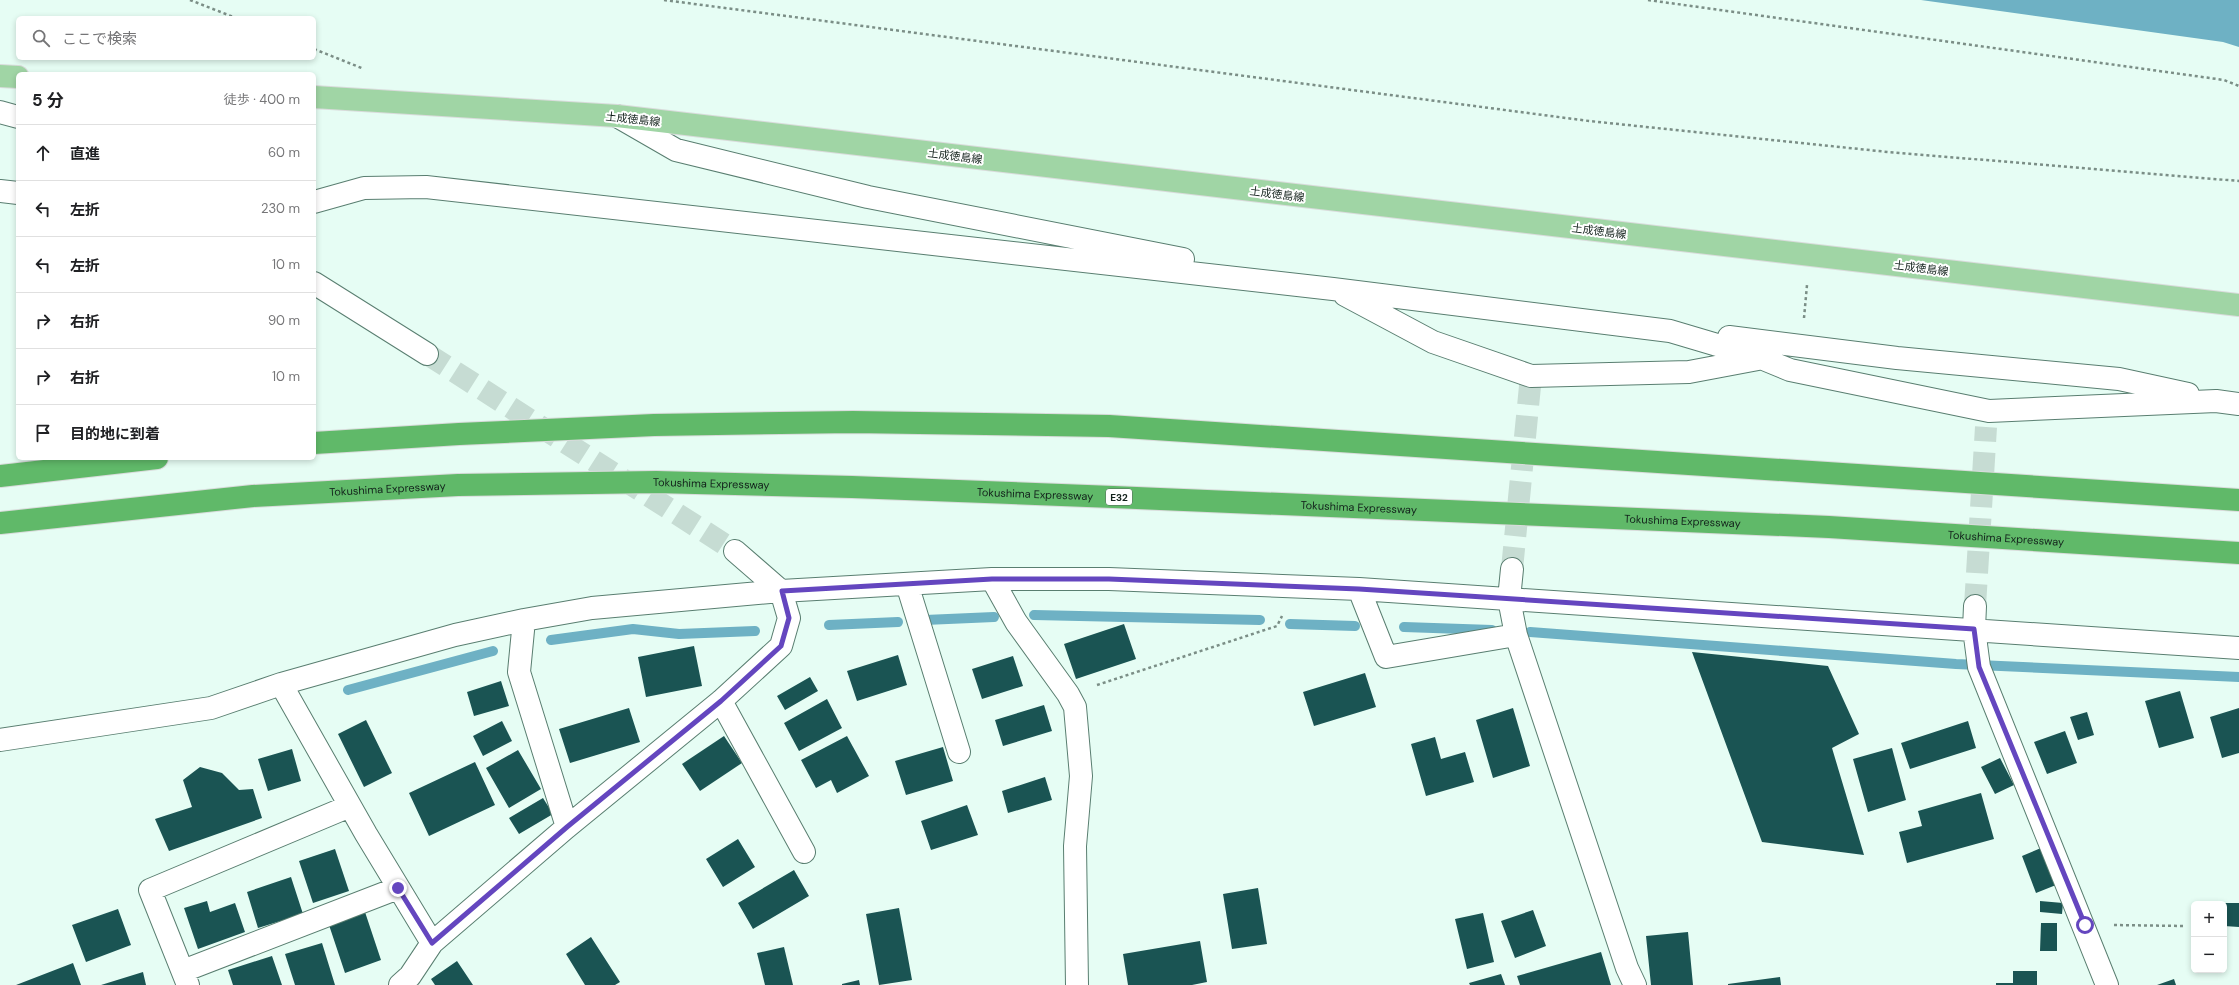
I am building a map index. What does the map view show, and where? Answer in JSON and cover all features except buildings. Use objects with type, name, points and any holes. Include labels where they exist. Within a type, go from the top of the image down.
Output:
[{"type":"highway","points":[[316,443],[459,434],[654,425],[853,422],[1109,426],[2239,500]]},
{"type":"highway","points":[[0,476],[140,460]]},
{"type":"highway","name":"Tokushima Expressway","points":[[0,523],[253,496],[458,484],[656,482],[852,487],[1129,497],[1821,527],[2239,552]]},
{"type":"main road","points":[[0,76],[16,77]]},
{"type":"main road","name":"土成徳島線","points":[[316,97],[617,116],[2239,305]]},
{"type":"street","points":[[0,112],[16,116]]},
{"type":"street","points":[[617,116],[676,150],[868,197],[1333,289],[1433,342],[1531,376],[1689,372],[1761,358]]},
{"type":"street","points":[[316,201],[364,188],[426,187],[1333,289],[1897,358],[2120,379],[2216,401],[2239,404]]},
{"type":"street","points":[[0,191],[16,193]]},
{"type":"street","points":[[316,284],[427,354]]},
{"type":"street","points":[[1670,331],[1761,358],[1790,370],[1988,419],[2216,401]]},
{"type":"street","points":[[408,982],[432,943],[567,827],[721,701],[781,646],[789,618],[782,591],[735,551]]},
{"type":"street","points":[[1512,569],[1509,599],[1516,635],[1624,960],[1635,985]]},
{"type":"street","points":[[992,579],[1016,622],[1068,694],[1075,707],[1080,776],[1075,846],[1077,985]]},
{"type":"street","points":[[0,740],[212,708],[281,684],[455,635],[524,620],[600,608],[782,591],[992,579],[1109,579],[1359,589],[1974,629],[2239,648]]},
{"type":"street","points":[[907,584],[959,752]]},
{"type":"street","points":[[1359,589],[1386,657],[1516,635]]},
{"type":"street","points":[[1975,606],[1974,629],[1979,664],[2108,985]]},
{"type":"street","points":[[524,620],[519,672],[567,827]]},
{"type":"street","points":[[281,684],[350,806],[432,943]]},
{"type":"street","points":[[721,701],[804,852]]},
{"type":"street","points":[[350,806],[150,890],[186,978],[398,888]]},
{"type":"path","points":[[190,0],[231,16]]},
{"type":"path","points":[[664,0],[713,5],[1597,121],[1888,152],[2239,181]]},
{"type":"path","points":[[713,5],[714,0]]},
{"type":"path","points":[[1648,0],[2224,80],[2239,86]]},
{"type":"path","points":[[1804,321],[1807,287]]},
{"type":"path","points":[[1068,694],[1277,626],[1297,587]]},
{"type":"path","points":[[2085,925],[2184,926]]},
{"type":"water","points":[[1921,0],[2239,0],[2239,47],[2223,42]]},
{"type":"waterway","points":[[1034,615],[1260,620]]},
{"type":"waterway","points":[[925,620],[994,617]]},
{"type":"waterway","points":[[829,625],[898,622]]},
{"type":"waterway","points":[[1290,624],[1355,626]]},
{"type":"waterway","points":[[1404,627],[1492,630]]},
{"type":"waterway","points":[[551,640],[633,629],[679,634],[755,631]]},
{"type":"waterway","points":[[1530,632],[1956,664],[2239,677]]},
{"type":"waterway","points":[[348,690],[493,651]]},
{"type":"tunnel","points":[[427,354],[735,551]]},
{"type":"tunnel","points":[[1512,569],[1531,376]]},
{"type":"tunnel","points":[[1975,606],[1986,427]]},
{"type":"route","points":[[398,888],[432,943],[567,827],[721,701],[781,646],[789,618],[782,591],[992,579],[1109,579],[1359,589],[1974,629],[1979,667],[2085,925]]}]
